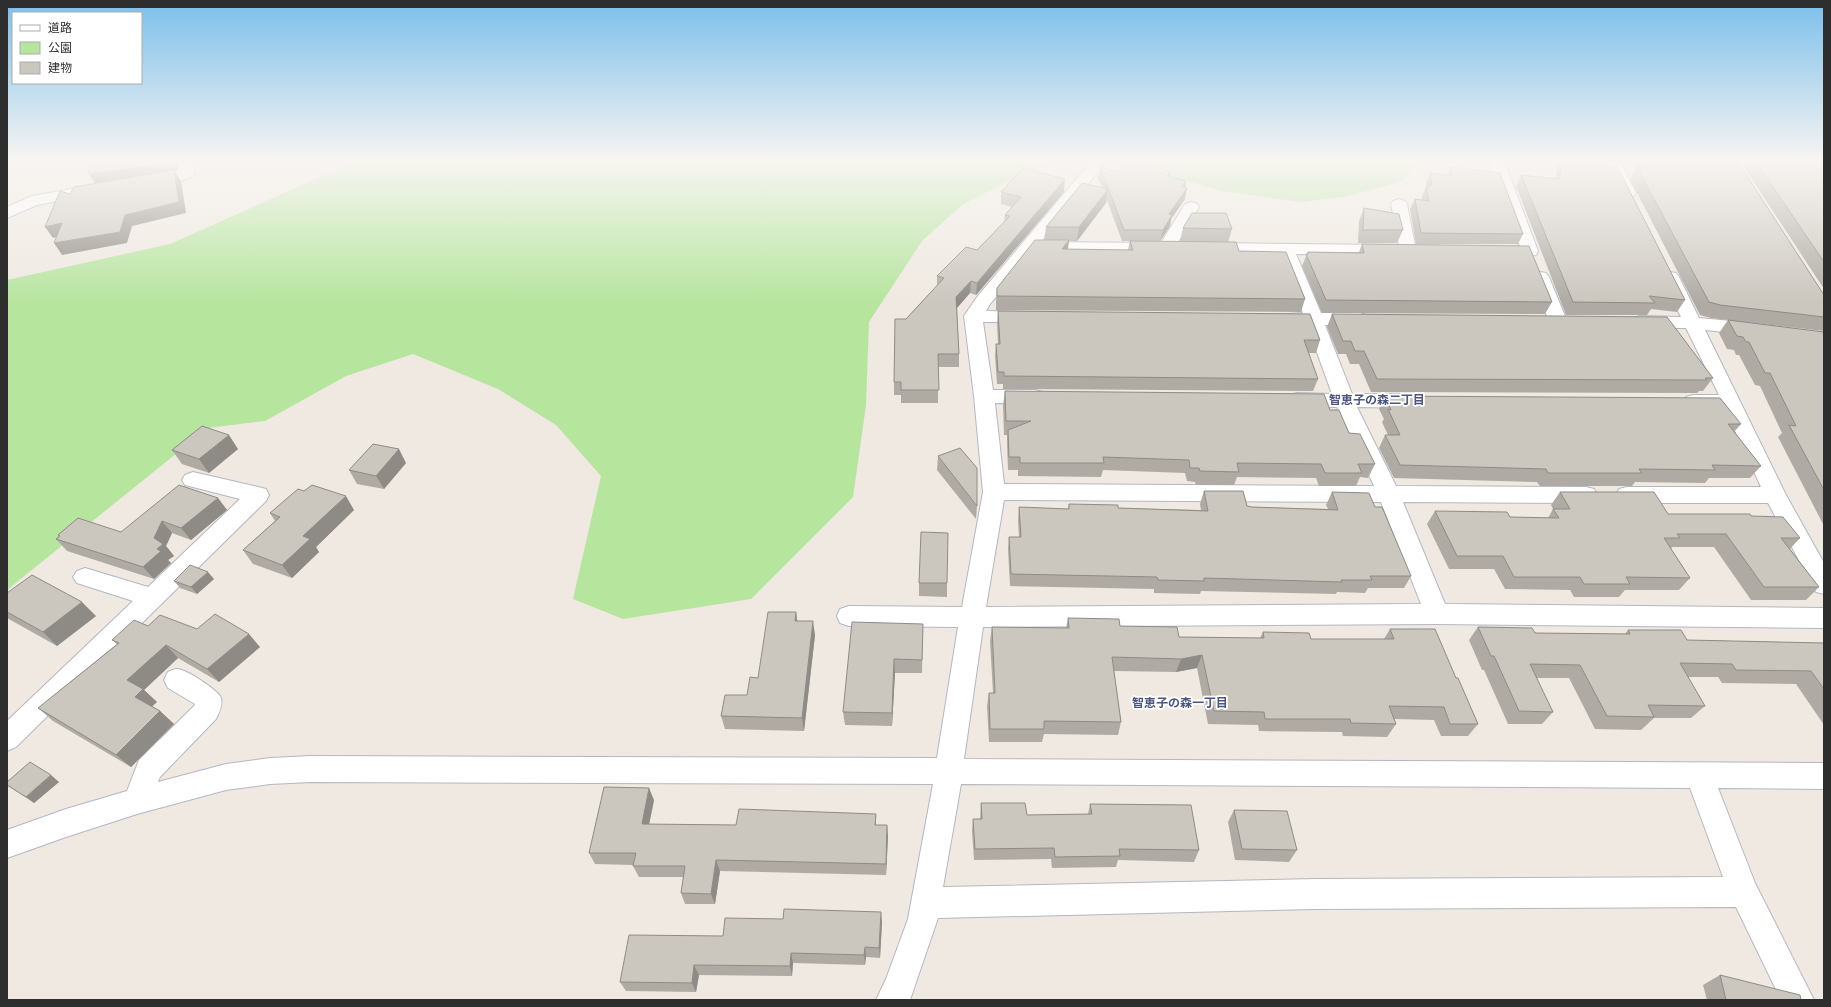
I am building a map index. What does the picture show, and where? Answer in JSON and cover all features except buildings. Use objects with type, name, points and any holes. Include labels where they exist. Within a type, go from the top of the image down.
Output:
[{"type":"street","points":[[892,1000],[899,988],[921,926],[949,771],[972,617],[994,492],[984,396],[973,316],[983,301],[1059,209]]},
{"type":"street","points":[[1166,248],[1190,209]]},
{"type":"street","points":[[1028,247],[1415,250],[1401,209]]},
{"type":"street","points":[[1514,209],[1558,321]]},
{"type":"street","points":[[1285,249],[1314,319],[1344,400],[1390,496],[1437,614]]},
{"type":"street","points":[[1484,251],[1530,251]]},
{"type":"street","points":[[1662,261],[1732,402],[1775,495],[1824,585]]},
{"type":"street","points":[[973,316],[1044,317]]},
{"type":"street","points":[[1266,319],[1377,320]]},
{"type":"street","points":[[1622,322],[1693,323],[1770,331]]},
{"type":"street","points":[[984,396],[1054,397]]},
{"type":"street","points":[[1281,400],[1431,401]]},
{"type":"street","points":[[1676,402],[1732,402]]},
{"type":"street","points":[[7,739],[258,495],[194,480]]},
{"type":"street","points":[[994,492],[1390,496],[1775,495]]},
{"type":"street","points":[[85,577],[153,598]]},
{"type":"street","points":[[849,616],[972,617],[1437,614],[1824,618]]},
{"type":"street","points":[[137,801],[149,769],[207,711],[208,699],[177,680]]},
{"type":"street","points":[[7,844],[66,823],[137,801],[226,777],[270,771],[335,769],[1824,776]]},
{"type":"street","points":[[1699,776],[1744,892],[1798,1000]]},
{"type":"street","points":[[925,903],[1316,894],[1744,892]]},
{"type":"green space","points":[[249,209],[957,209],[922,241],[869,322],[866,405],[853,497],[751,599],[623,619],[573,599],[601,476],[556,425],[498,389],[413,354],[346,376],[265,421],[208,428],[7,590],[7,280],[170,244]]},
{"type":"district","name":"智恵子の森二丁目","points":[[1377,399]]},
{"type":"district","name":"智恵子の森一丁目","points":[[1180,702]]}]
